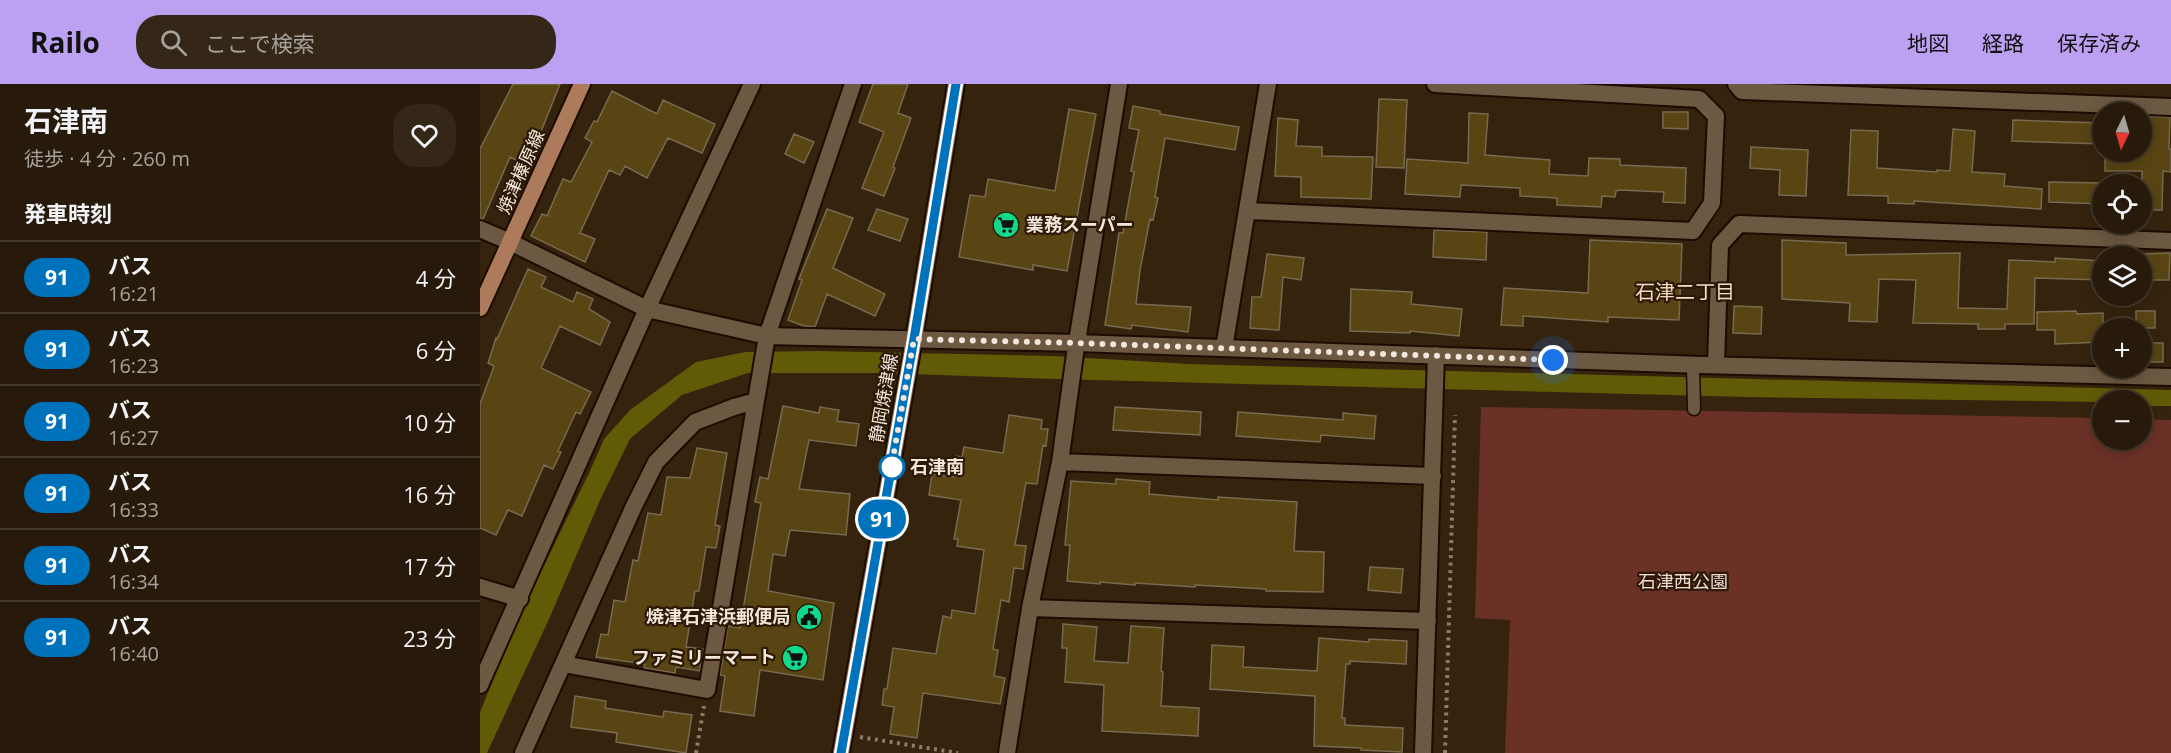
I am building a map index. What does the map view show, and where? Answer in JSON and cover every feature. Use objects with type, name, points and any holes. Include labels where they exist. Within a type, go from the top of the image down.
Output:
[{"type":"main road","name":"焼津榛原線","points":[[480,308],[582,84]]},
{"type":"main road","name":"静岡焼津線","points":[[841,753],[907,380],[956,84]]},
{"type":"street","points":[[480,685],[647,309],[753,84]]},
{"type":"street","points":[[562,664],[707,690],[766,340],[853,84]]},
{"type":"street","points":[[1007,753],[1030,608],[1060,462],[1119,84]]},
{"type":"street","points":[[1224,348],[1268,84]]},
{"type":"street","points":[[1248,211],[1693,231],[1712,203],[1716,116],[1699,99],[1435,84]]},
{"type":"street","points":[[1737,84],[1742,91],[1959,91],[2171,107]]},
{"type":"street","points":[[1694,409],[1704,365],[1720,245],[1739,224],[2171,241]]},
{"type":"street","points":[[480,229],[647,309],[766,340],[1076,349],[1224,348],[1436,360],[2171,377]]},
{"type":"street","points":[[1423,753],[1436,360]]},
{"type":"street","points":[[524,753],[562,664],[656,462],[695,423],[734,407],[756,401]]},
{"type":"street","points":[[1060,462],[1432,476]]},
{"type":"street","points":[[480,587],[520,599]]},
{"type":"street","points":[[1030,608],[1428,621]]},
{"type":"path","points":[[1444,753],[1455,415]]},
{"type":"path","points":[[696,753],[707,690]]},
{"type":"path","points":[[844,734],[958,753]]},
{"type":"green space","name":"石津西公園","points":[[1481,407],[2092,418],[2092,450],[2152,450],[2152,419],[2171,420],[2171,753],[1505,753],[1510,620],[1475,618]]},
{"type":"shaded area","points":[[819,351],[1053,356],[1189,364],[2171,390],[2171,403],[2152,402],[2152,390],[2092,390],[2092,402],[1747,397],[880,373],[748,373],[682,395],[630,439],[601,498],[549,619],[487,753],[480,753],[480,712],[519,617],[604,439],[630,410],[696,362],[745,352]]},
{"type":"building","points":[[513,84],[560,84],[540,134],[524,164],[510,157],[483,219],[480,219],[480,149]]},
{"type":"building","points":[[873,84],[908,84],[898,113],[911,118],[884,196],[862,188],[884,132],[859,122]]},
{"type":"building","points":[[612,91],[657,114],[663,100],[715,124],[702,153],[668,138],[647,178],[625,166],[620,175],[609,170],[580,233],[595,239],[585,262],[531,236],[542,214],[547,216],[563,179],[571,182],[592,142],[585,138],[594,121],[597,122]]},
{"type":"building","points":[[1379,99],[1407,100],[1404,168],[1376,167]]},
{"type":"building","points":[[1133,106],[1160,111],[1160,114],[1239,127],[1235,150],[1165,138],[1155,197],[1158,198],[1153,220],[1150,219],[1136,304],[1191,307],[1188,332],[1132,325],[1131,329],[1105,325],[1119,233],[1123,233],[1134,172],[1131,171],[1139,130],[1129,128]]},
{"type":"building","points":[[1069,109],[1096,114],[1067,271],[1033,265],[1033,270],[959,257],[970,195],[985,197],[988,179],[1055,191]]},
{"type":"building","points":[[1663,112],[1688,112],[1688,129],[1663,128]]},
{"type":"building","points":[[1469,113],[1488,114],[1485,155],[1550,160],[1549,174],[1588,176],[1589,158],[1620,159],[1620,165],[1686,168],[1685,203],[1663,202],[1664,192],[1619,190],[1616,191],[1615,197],[1602,196],[1601,207],[1557,205],[1557,198],[1520,196],[1520,188],[1461,185],[1460,197],[1405,194],[1407,159],[1468,163]]},
{"type":"building","points":[[2152,116],[2170,117],[2171,172],[2163,171],[2162,210],[2152,210],[2152,174],[2142,174],[2142,171],[2105,171],[2105,162],[2152,162]]},
{"type":"building","points":[[1278,118],[1298,120],[1296,146],[1322,147],[1322,156],[1373,157],[1371,199],[1301,197],[1301,177],[1275,176]]},
{"type":"building","points":[[2013,120],[2092,123],[2092,144],[2012,141]]},
{"type":"building","points":[[1953,129],[1975,131],[1972,172],[2005,174],[2004,186],[2042,189],[2041,209],[1914,201],[1914,204],[1888,203],[1888,196],[1848,195],[1851,130],[1878,131],[1877,168],[1937,172],[1937,170],[1950,171]]},
{"type":"building","points":[[794,134],[814,142],[804,163],[785,154]]},
{"type":"building","points":[[1751,147],[1808,150],[1806,196],[1779,195],[1780,170],[1750,168]]},
{"type":"building","points":[[2049,182],[2092,183],[2092,204],[2049,202]]},
{"type":"building","points":[[827,209],[853,218],[833,268],[885,294],[875,316],[827,294],[815,327],[804,326],[788,320],[802,280],[799,279]]},
{"type":"building","points":[[877,209],[908,219],[900,241],[868,230]]},
{"type":"building","points":[[1434,230],[1487,232],[1486,260],[1433,257]]},
{"type":"building","points":[[1590,240],[1682,244],[1679,320],[1608,317],[1608,322],[1523,316],[1523,326],[1501,325],[1504,288],[1588,293]]},
{"type":"building","points":[[1782,240],[1846,243],[1846,255],[1960,253],[1958,308],[2007,309],[2009,260],[2055,262],[2055,258],[2092,260],[2092,280],[2035,278],[2034,324],[2005,324],[2005,329],[1978,329],[1978,324],[1913,323],[1916,280],[1879,279],[1877,322],[1849,321],[1850,303],[1782,299]]},
{"type":"building","points":[[2170,253],[2169,280],[2152,280],[2152,254]]},
{"type":"building","points":[[1267,254],[1304,258],[1301,280],[1283,277],[1279,330],[1250,328],[1252,297],[1261,297]]},
{"type":"building","points":[[528,269],[546,277],[541,287],[573,302],[577,292],[593,299],[589,309],[610,322],[600,345],[560,326],[541,368],[591,392],[580,414],[576,412],[558,451],[561,452],[553,469],[544,465],[522,516],[508,510],[496,535],[480,528],[480,404],[494,366],[488,363],[496,338]]},
{"type":"building","points":[[1351,289],[1412,292],[1411,304],[1462,309],[1459,336],[1410,331],[1410,333],[1350,331]]},
{"type":"building","points":[[1734,306],[1762,307],[1761,334],[1733,333]]},
{"type":"building","points":[[2136,311],[2155,311],[2155,328],[2152,328],[2152,318],[2136,318]]},
{"type":"building","points":[[2037,312],[2103,313],[2103,318],[2092,318],[2092,342],[2055,344],[2055,330],[2037,330]]},
{"type":"building","points":[[2152,343],[2163,343],[2163,362],[2152,362]]},
{"type":"building","points":[[783,406],[819,413],[820,407],[839,410],[837,421],[859,424],[856,446],[809,440],[799,489],[850,494],[846,535],[790,530],[785,556],[773,554],[768,591],[834,603],[823,680],[760,670],[754,716],[720,711],[725,676],[720,675],[728,626],[740,628],[761,503],[755,502],[760,477],[768,479]]},
{"type":"building","points":[[1115,407],[1201,412],[1200,435],[1113,430]]},
{"type":"building","points":[[1238,412],[1343,420],[1343,413],[1376,416],[1374,439],[1321,435],[1320,442],[1236,436]]},
{"type":"building","points":[[1009,415],[1042,420],[1041,429],[1048,429],[1037,484],[1026,483],[1015,545],[1026,546],[1023,569],[1014,568],[1009,602],[1001,600],[993,649],[998,650],[994,676],[1005,678],[1000,704],[923,693],[917,738],[890,734],[894,707],[882,705],[884,689],[887,689],[893,648],[936,654],[943,616],[951,618],[952,610],[975,614],[984,550],[957,546],[958,539],[954,539],[961,500],[929,495],[932,474],[953,477],[956,456],[962,457],[964,447],[1003,453]]},
{"type":"building","points":[[697,448],[727,453],[715,525],[720,526],[716,548],[706,547],[699,591],[695,591],[686,647],[703,649],[700,671],[676,667],[675,673],[644,668],[645,664],[596,657],[601,634],[608,635],[614,600],[625,602],[633,560],[638,561],[648,513],[661,515],[667,477],[690,478]]},
{"type":"building","points":[[1116,479],[1150,482],[1149,494],[1218,500],[1218,497],[1297,502],[1294,551],[1324,552],[1323,592],[1067,581],[1070,545],[1065,545],[1071,481],[1116,484]]},
{"type":"building","points":[[1370,567],[1403,569],[1401,593],[1368,590]]},
{"type":"building","points":[[1063,624],[1097,627],[1094,661],[1128,663],[1131,626],[1164,628],[1161,706],[1199,708],[1198,736],[1102,731],[1104,685],[1065,682],[1067,648],[1062,648]]},
{"type":"building","points":[[1319,638],[1369,642],[1369,639],[1407,641],[1406,664],[1350,661],[1350,664],[1346,664],[1342,718],[1345,718],[1345,725],[1403,728],[1402,752],[1314,746],[1315,696],[1210,689],[1212,645],[1244,647],[1243,667],[1317,671]]},
{"type":"building","points":[[575,696],[606,701],[605,708],[663,717],[664,711],[692,715],[686,753],[616,742],[617,733],[571,727]]},
{"type":"waterway","points":[[2152,403],[2171,403]]},
{"type":"bus line","name":"91","points":[[841,753],[914,339],[956,84]]},
{"type":"place","name":"業務スーパー","points":[[1006,225]]},
{"type":"place","name":"石津南","points":[[892,467]]},
{"type":"place","name":"焼津石津浜郵便局","points":[[809,617]]},
{"type":"place","name":"ファミリーマート","points":[[795,658]]},
{"type":"district","name":"石津二丁目","points":[[1685,292]]},
{"type":"route","points":[[892,467],[890,475],[914,339],[1248,348],[1553,360]]}]
